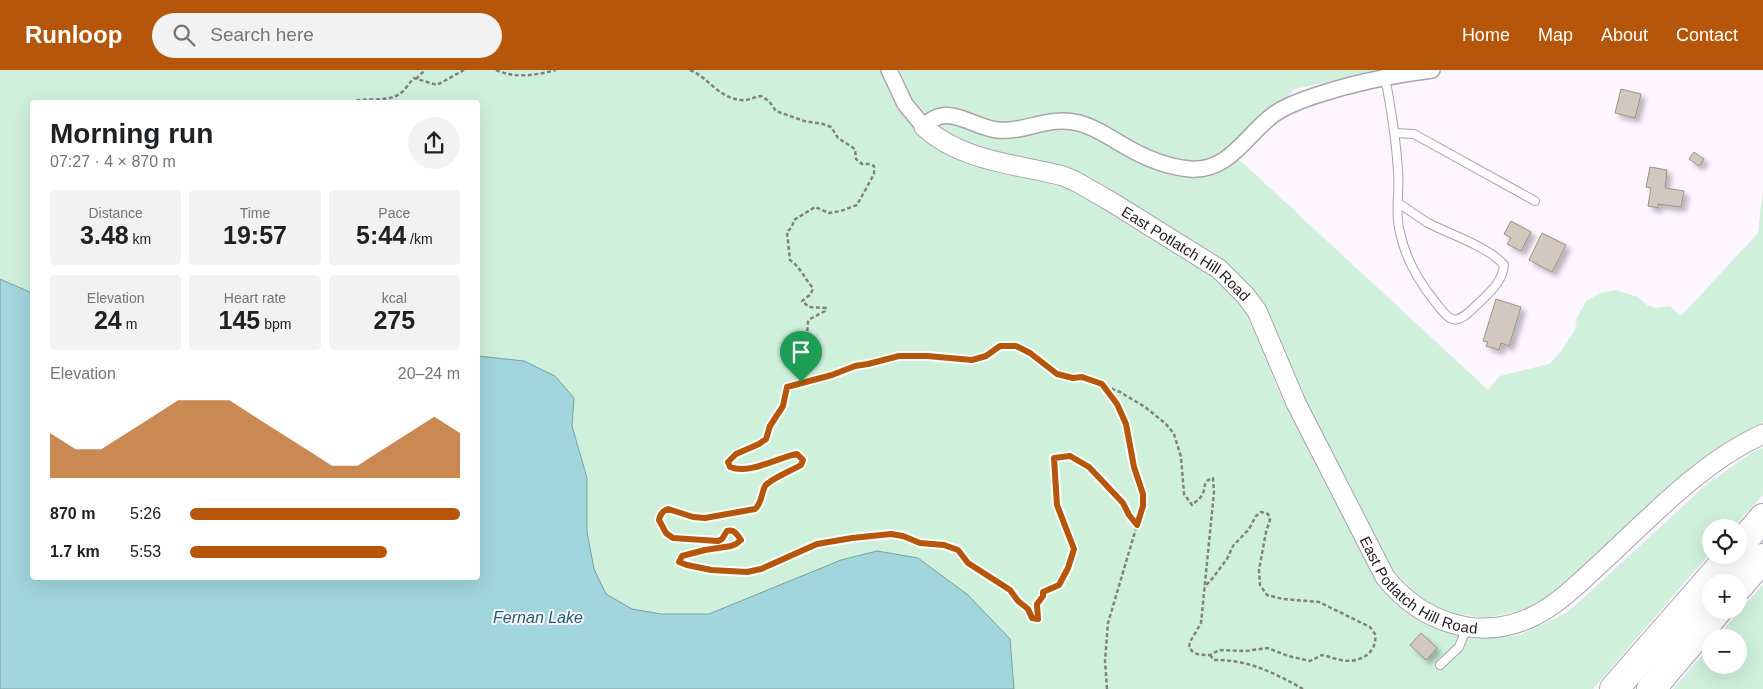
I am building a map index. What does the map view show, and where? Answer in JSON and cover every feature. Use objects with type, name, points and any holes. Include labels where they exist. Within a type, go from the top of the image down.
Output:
[{"type":"highway","points":[[1747,537],[1763,518]]},
{"type":"highway","points":[[1747,577],[1763,558]]},
{"type":"highway","points":[[1614,689],[1723,564]]},
{"type":"highway","points":[[1650,689],[1710,619]]},
{"type":"street","points":[[889,70],[906,104],[924,127],[932,118],[941,116],[954,117],[998,130],[1009,130],[1054,120],[1067,121],[1089,126],[1157,161],[1171,166],[1193,169],[1216,164],[1232,155],[1267,120],[1282,109],[1346,85],[1432,70]]},
{"type":"street","name":"East Potlatch Hill Road","points":[[924,127],[939,139],[966,152],[1063,176],[1075,181],[1206,261],[1233,281],[1257,311],[1296,403],[1385,577],[1406,600],[1420,610],[1451,623],[1467,627],[1502,626],[1518,623],[1549,608],[1569,592],[1685,485],[1732,451],[1763,434]]},
{"type":"lane","points":[[1385,77],[1395,133],[1399,173],[1398,203],[1398,226],[1404,248],[1420,283],[1445,314],[1452,319],[1460,318],[1471,311],[1497,285],[1503,275],[1504,265],[1500,260],[1483,250],[1426,221],[1398,203]]},
{"type":"lane","points":[[1395,133],[1414,134],[1535,201]]},
{"type":"lane","points":[[1440,665],[1459,647],[1467,627]]},
{"type":"path","points":[[363,100],[400,94],[414,78],[416,79],[425,70]]},
{"type":"path","points":[[416,79],[437,85],[464,70]]},
{"type":"path","points":[[496,70],[503,73],[527,76],[556,70]]},
{"type":"path","points":[[690,70],[697,73],[717,92],[744,101],[761,96],[769,101],[776,111],[809,123],[823,124],[831,127],[838,138],[855,149],[856,159],[862,164],[874,166],[874,174],[857,205],[841,212],[829,213],[815,207],[794,220],[792,227],[787,232],[790,260],[799,266],[803,277],[813,288],[811,294],[802,301],[809,307],[826,308],[825,311],[808,322],[807,335],[802,346],[801,382]]},
{"type":"path","points":[[1137,525],[1123,503],[1089,467],[1070,456],[1054,458],[1057,505],[1074,549],[1068,568],[1059,585],[1043,592],[1043,596],[1037,604],[1038,619],[1032,618],[1028,609],[1018,601],[1010,590],[968,563],[958,550],[944,545],[920,543],[903,536],[891,534],[852,538],[817,544],[761,569],[747,572],[711,570],[679,562],[682,556],[736,544],[741,540],[735,532],[727,531],[722,539],[718,541],[673,538],[666,533],[659,520],[664,510],[668,509],[693,517],[705,518],[755,509],[759,505],[765,487],[770,482],[801,465],[803,460],[797,454],[765,465],[735,469],[730,467],[728,462],[736,454],[766,439],[770,426],[783,406],[787,387],[832,375],[855,366],[899,356],[927,356],[972,360],[986,356],[1000,346],[1016,346],[1030,353],[1057,374],[1073,378],[1082,377],[1120,392],[1145,407],[1166,424],[1174,434],[1184,473],[1184,494],[1192,504],[1202,496],[1204,487],[1209,479],[1213,478],[1214,492],[1204,587],[1201,623],[1189,647],[1197,654],[1210,655],[1219,650],[1245,651],[1268,648],[1288,656],[1310,661],[1322,655],[1349,661],[1368,656],[1376,644],[1373,629],[1318,602],[1267,595],[1260,585],[1259,570],[1270,520],[1268,514],[1261,512],[1256,516],[1249,529],[1233,546],[1220,568],[1204,587]]},
{"type":"path","points":[[1102,384],[1117,404],[1126,424],[1134,467],[1143,494],[1143,506],[1108,623],[1105,661],[1107,689]]},
{"type":"path","points":[[1210,655],[1214,660],[1247,663],[1277,674],[1303,689]]},
{"type":"green space","points":[[0,70],[880,70],[898,109],[916,132],[936,148],[974,166],[1074,190],[1207,274],[1233,293],[1251,317],[1277,387],[1371,571],[1397,603],[1409,613],[1439,629],[1476,638],[1519,635],[1568,612],[1708,483],[1753,452],[1763,448],[1763,495],[1740,519],[1702,519],[1702,562],[1593,689],[1014,689],[1010,639],[757,595],[709,614],[661,614],[631,609],[606,594],[594,569],[587,532],[587,478],[572,425],[574,398],[555,376],[524,362],[480,356],[480,100],[30,100],[30,292],[0,279]]},
{"type":"green space","points":[[900,70],[1383,70],[1295,89],[1230,151],[1488,390],[1500,376],[1549,364],[1559,354],[1575,330],[1577,318],[1586,301],[1600,293],[1616,290],[1638,297],[1647,305],[1655,308],[1670,306],[1681,316],[1758,233],[1763,190],[1763,422],[1682,476],[1565,585],[1528,609],[1487,618],[1450,613],[1418,597],[1392,569],[1304,399],[1267,311],[1251,286],[1225,261],[1073,172],[960,140],[934,124],[912,98]]},
{"type":"green space","points":[[1763,584],[1763,689],[1673,689],[1702,655],[1702,674],[1747,674],[1747,629],[1724,629],[1733,619],[1747,619],[1747,602]]},
{"type":"water","name":"Fernan Lake","points":[[0,279],[30,292],[30,580],[480,580],[480,356],[524,361],[555,376],[574,398],[572,426],[587,478],[587,532],[594,569],[606,594],[632,609],[661,614],[709,614],[841,560],[877,551],[918,558],[968,595],[1010,639],[1014,689],[0,689]]},
{"type":"building","points":[[1621,89],[1641,94],[1635,118],[1615,113]]},
{"type":"building","points":[[1694,152],[1704,159],[1699,166],[1689,159]]},
{"type":"building","points":[[1650,167],[1667,170],[1665,188],[1684,191],[1681,207],[1658,204],[1658,208],[1648,206],[1651,188],[1646,187]]},
{"type":"building","points":[[1511,221],[1531,232],[1521,251],[1507,244],[1511,238],[1504,234]]},
{"type":"building","points":[[1542,233],[1566,245],[1552,272],[1529,260]]},
{"type":"building","points":[[1496,299],[1521,307],[1509,346],[1501,343],[1499,350],[1486,346],[1488,342],[1483,341]]},
{"type":"building","points":[[1421,633],[1437,648],[1426,660],[1410,645]]},
{"type":"route","points":[[1000,346],[1016,346],[1030,353],[1057,374],[1073,378],[1082,377],[1099,382],[1117,404],[1126,424],[1134,467],[1143,494],[1143,506],[1137,525],[1111,488],[1089,467],[1070,456],[1054,458],[1057,505],[1074,549],[1068,568],[1059,585],[1043,592],[1043,596],[1036,607],[1038,619],[1032,618],[1028,609],[1018,601],[1010,590],[968,563],[958,550],[944,545],[920,543],[903,536],[891,534],[817,544],[755,571],[725,572],[679,562],[679,558],[682,556],[731,546],[741,540],[731,530],[727,531],[722,539],[718,541],[673,538],[666,533],[659,520],[664,510],[668,509],[693,517],[705,518],[755,509],[759,505],[765,487],[770,482],[801,465],[803,460],[797,454],[765,465],[735,469],[730,467],[728,462],[736,454],[766,439],[770,426],[783,406],[787,387],[801,382],[840,373],[855,366],[899,356],[927,356],[953,360],[972,360],[986,356],[1000,346]]}]
